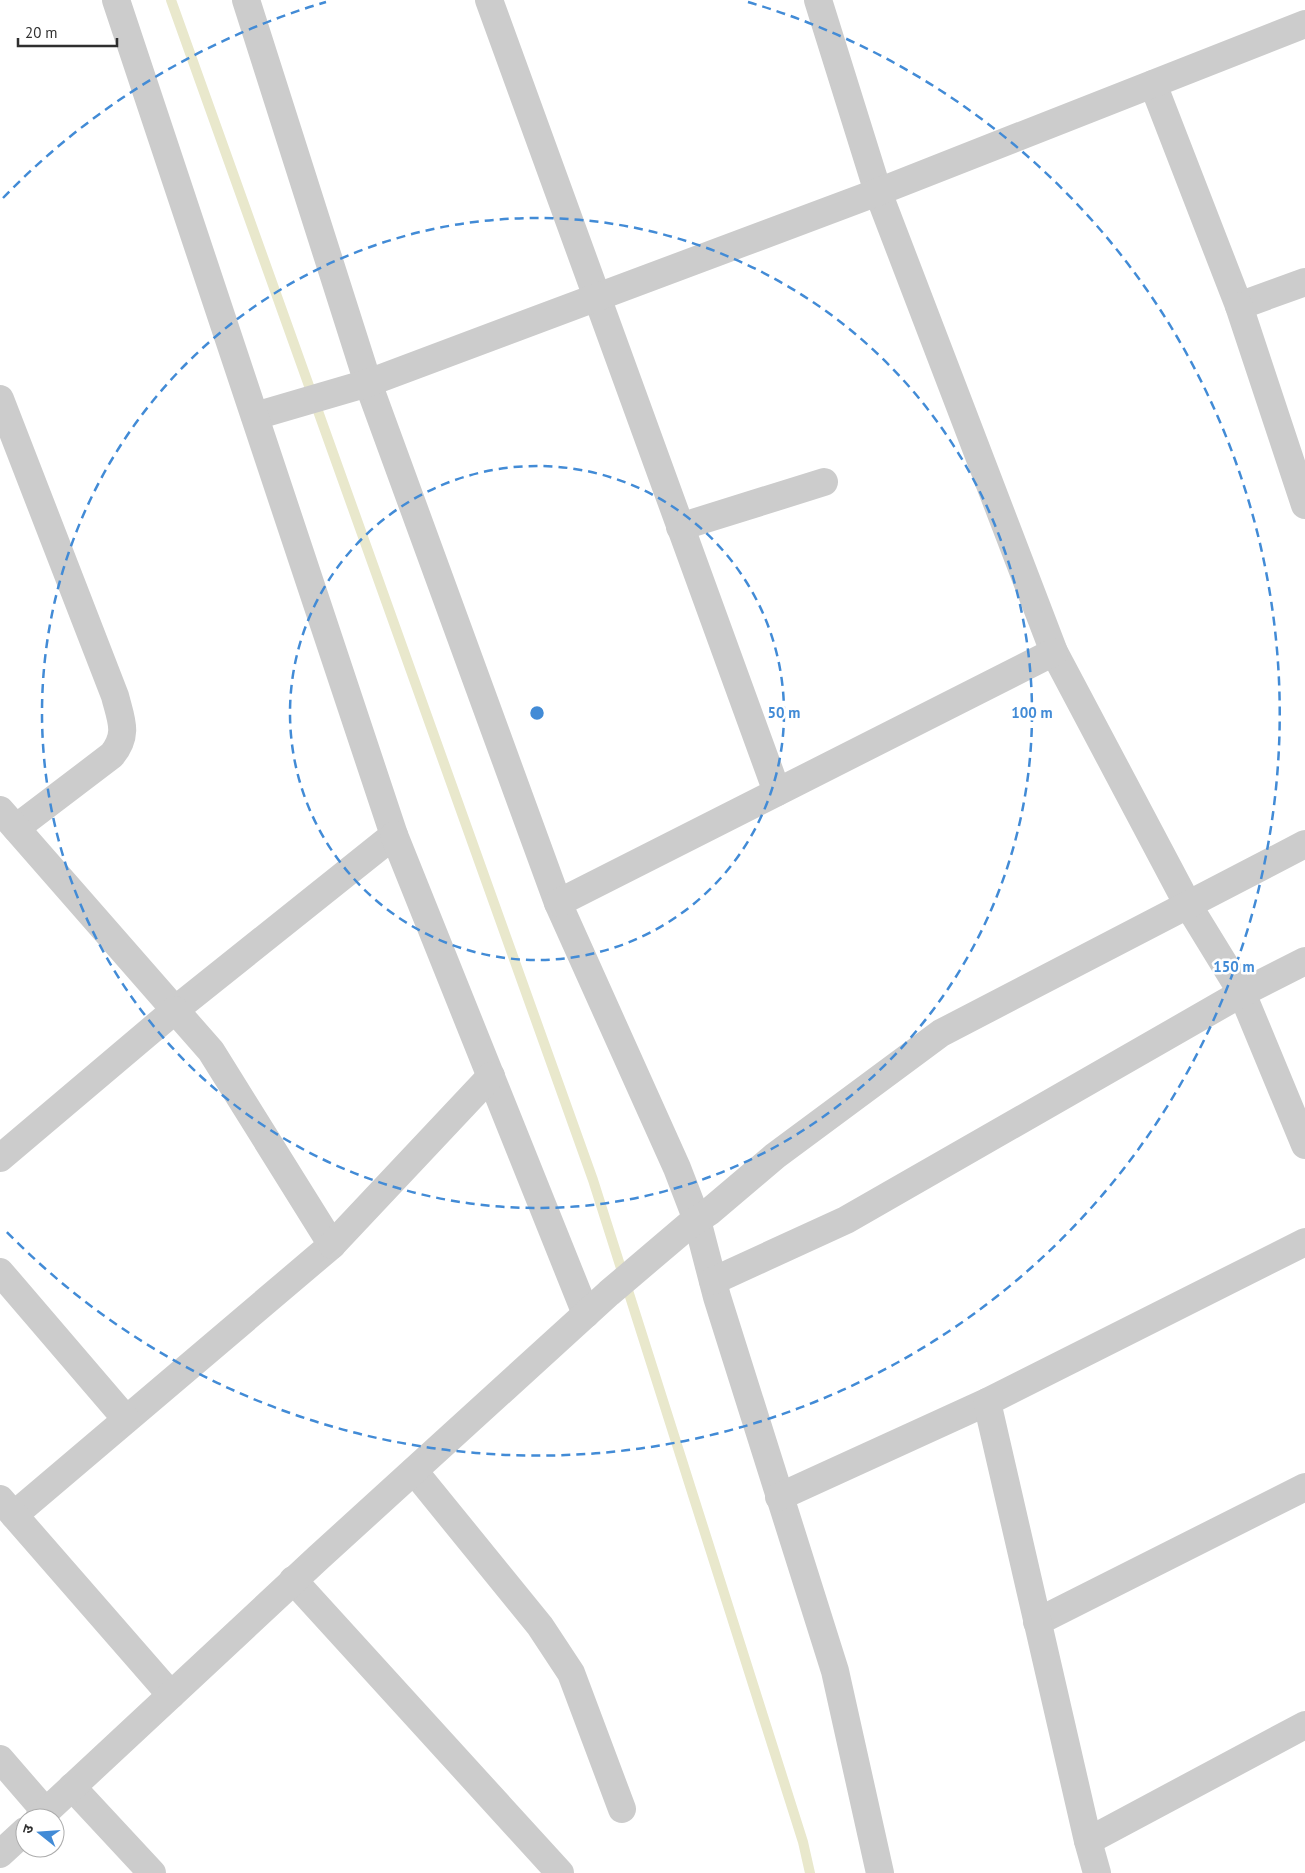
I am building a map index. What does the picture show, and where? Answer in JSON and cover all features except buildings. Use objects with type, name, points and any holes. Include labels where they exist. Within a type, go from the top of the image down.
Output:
[{"type":"street","points":[[116,0],[266,413],[394,835],[586,1314]]},
{"type":"street","points":[[246,0],[357,387],[558,902],[677,1168],[835,1671],[880,1873]]},
{"type":"street","points":[[489,0],[777,792]]},
{"type":"street","points":[[818,0],[878,192],[1054,652],[1188,905],[1242,993],[1305,1145]]},
{"type":"street","points":[[266,413],[357,387],[596,298],[878,192],[1305,24]]},
{"type":"street","points":[[1153,84],[1240,306],[1305,505]]},
{"type":"street","points":[[1240,306],[1305,282]]},
{"type":"street","points":[[0,399],[115,696],[121,720],[122,736],[120,744],[112,755],[8,819],[211,1051],[332,1245]]},
{"type":"street","points":[[680,527],[824,482]]},
{"type":"street","points":[[558,902],[1054,652]]},
{"type":"street","points":[[0,1158],[175,1010],[394,835]]},
{"type":"street","points":[[50,1808],[293,1580],[609,1293],[775,1156],[941,1033],[1305,844]]},
{"type":"street","points":[[713,1281],[846,1220],[1242,993],[1305,961]]},
{"type":"street","points":[[171,1695],[7,1507],[126,1420],[332,1245],[491,1076]]},
{"type":"street","points":[[779,1497],[987,1402],[1305,1242]]},
{"type":"street","points":[[0,1272],[126,1420]]},
{"type":"street","points":[[987,1402],[1088,1841],[1098,1873]]},
{"type":"street","points":[[414,1471],[540,1626],[571,1672],[622,1808]]},
{"type":"street","points":[[1038,1622],[1305,1487]]},
{"type":"street","points":[[293,1580],[560,1873]]},
{"type":"street","points":[[1088,1841],[1305,1725]]},
{"type":"street","points":[[0,1759],[37,1808]]},
{"type":"street","points":[[72,1787],[152,1873]]},
{"type":"street","points":[[0,1854],[15,1840]]},
{"type":"waterway","points":[[171,0],[593,1180],[803,1842],[810,1873]]}]
